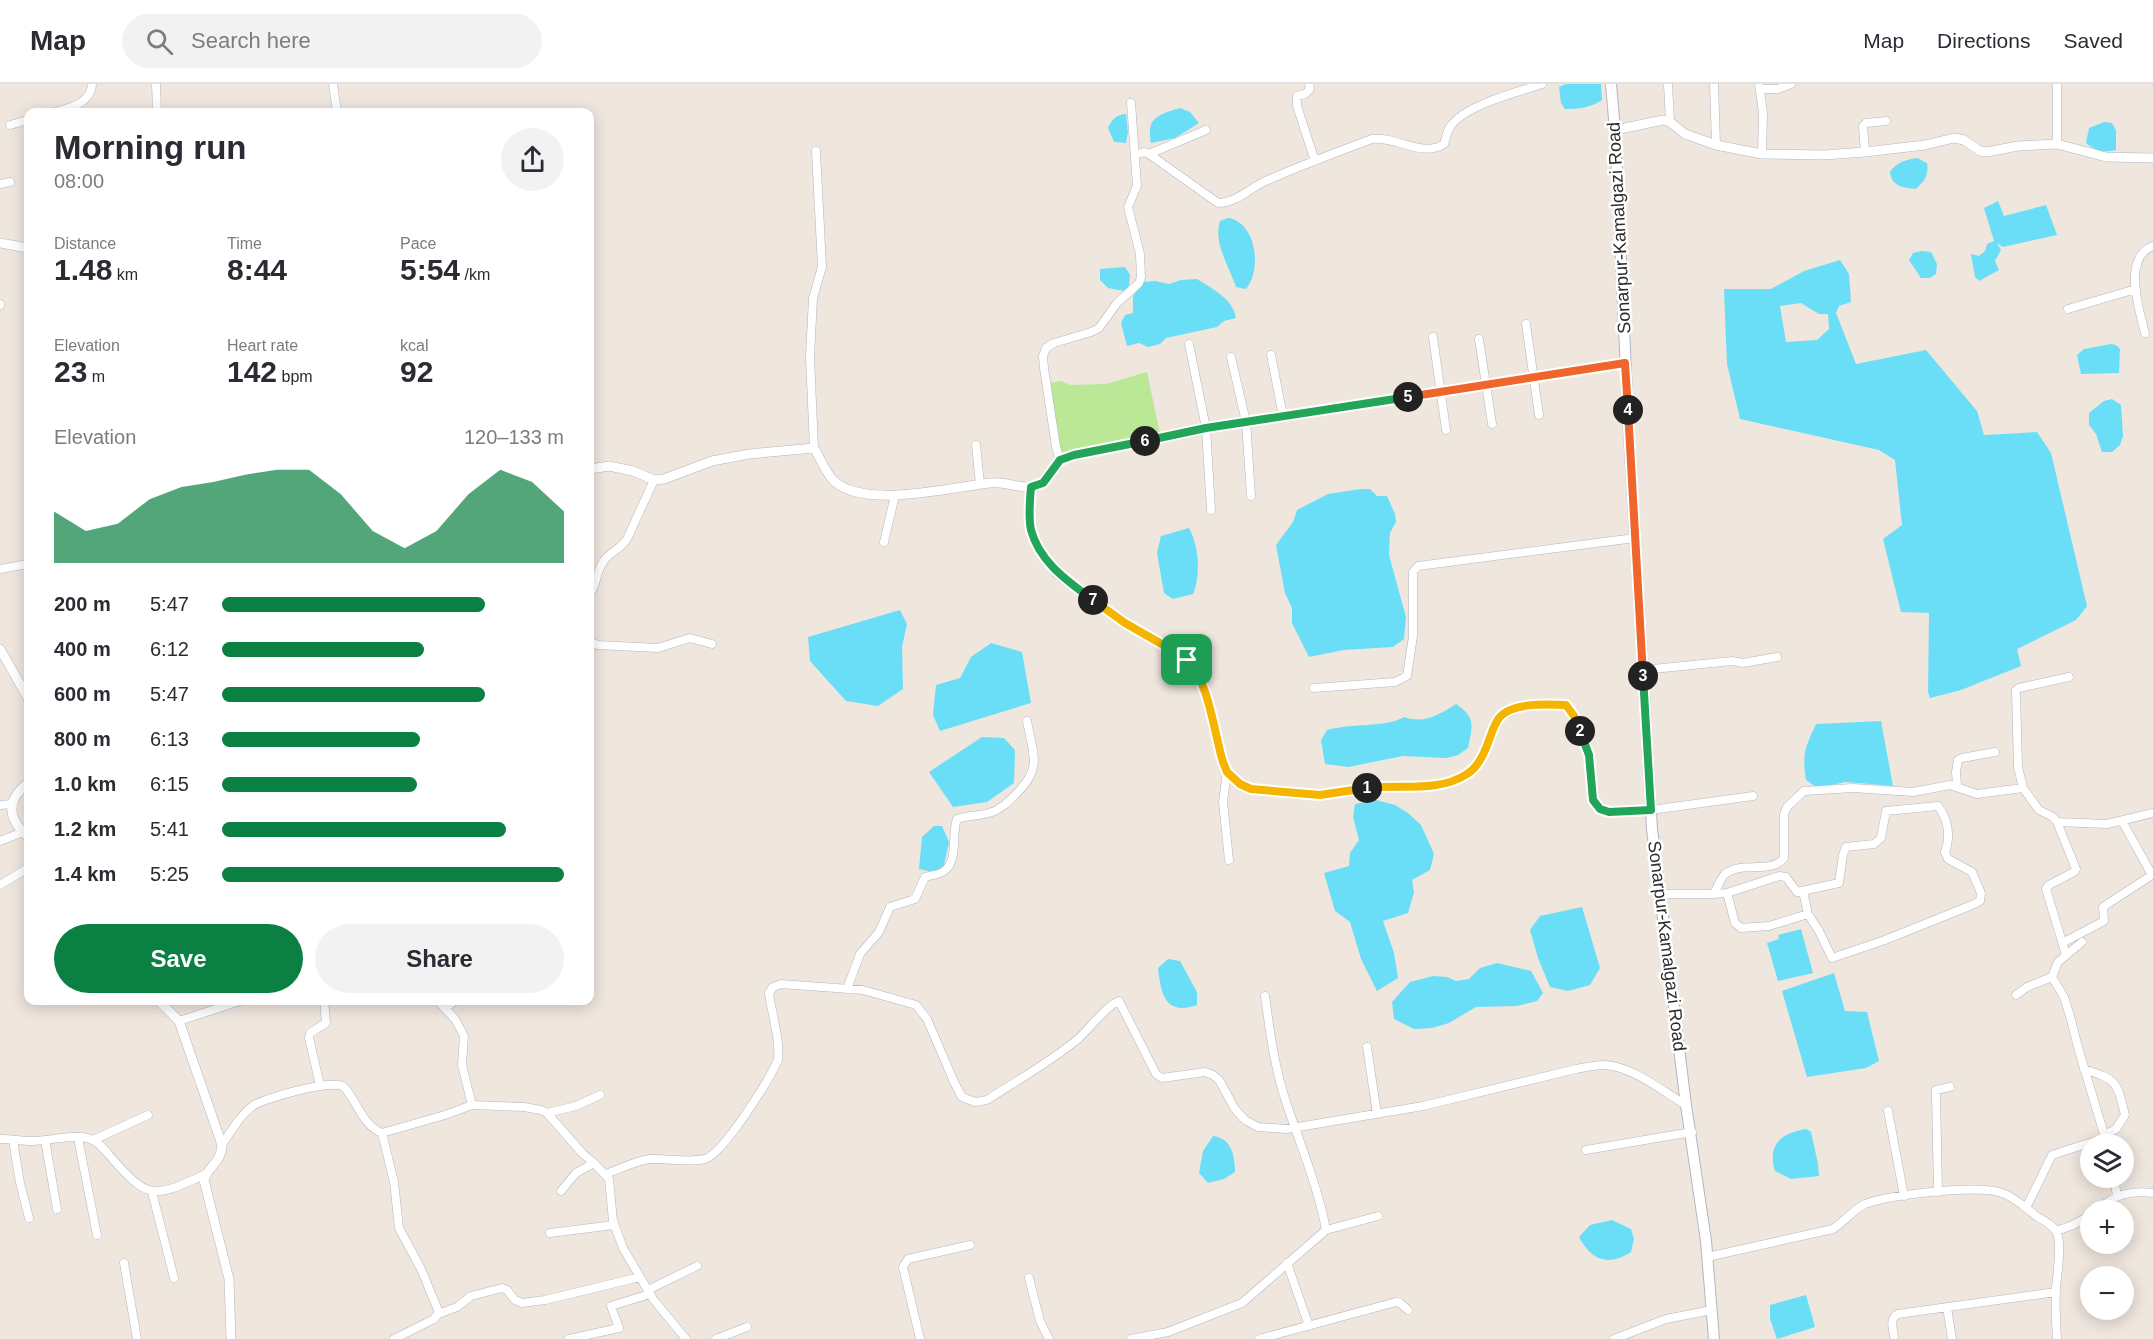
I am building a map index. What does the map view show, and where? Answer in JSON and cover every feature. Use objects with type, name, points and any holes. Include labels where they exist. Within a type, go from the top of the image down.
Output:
[{"type":"main road","name":"Sonarpur-Kamalgazi Road","points":[[1611,84],[1616,130],[1625,363],[1651,810],[1686,1105],[1692,1132],[1707,1257],[1714,1339]]},
{"type":"street","points":[[68,108],[81,104],[91,92],[92,84]]},
{"type":"street","points":[[156,84],[157,108]]},
{"type":"street","points":[[333,84],[336,108]]},
{"type":"street","points":[[1309,84],[1310,89],[1305,94],[1297,96],[1297,106],[1315,161]]},
{"type":"street","points":[[1135,154],[1144,152],[1149,154],[1218,203],[1226,203],[1236,200],[1265,181],[1372,139],[1380,138],[1426,149],[1436,149],[1444,144],[1448,128],[1454,122],[1481,104],[1542,84]]},
{"type":"street","points":[[1668,84],[1670,122]]},
{"type":"street","points":[[1714,84],[1716,146]]},
{"type":"street","points":[[1762,154],[1763,113],[1760,86],[1778,89],[1791,84]]},
{"type":"street","points":[[2057,84],[2057,144]]},
{"type":"street","points":[[1060,460],[1056,447],[1043,356],[1046,348],[1054,343],[1099,328],[1117,303],[1139,283],[1141,277],[1140,254],[1128,207],[1137,186],[1131,103]]},
{"type":"street","points":[[1616,130],[1663,120],[1670,122],[1685,135],[1716,146],[1762,154],[1824,155],[1865,152],[1925,145],[1954,138],[1980,151],[1987,152],[2018,146],[2057,144],[2106,157],[2153,158]]},
{"type":"street","points":[[10,125],[24,121]]},
{"type":"street","points":[[1865,152],[1863,126],[1866,123],[1886,121]]},
{"type":"street","points":[[1149,154],[1206,130]]},
{"type":"street","points":[[816,151],[822,267],[813,298],[810,357],[814,448],[833,480],[844,487],[861,492],[895,495],[944,491],[994,482],[1031,487],[1043,483],[1060,460],[1074,455],[1206,428],[1625,363]]},
{"type":"street","points":[[0,184],[10,182]]},
{"type":"street","points":[[0,243],[24,247]]},
{"type":"street","points":[[2145,333],[2134,277],[2143,252],[2153,246]]},
{"type":"street","points":[[2068,309],[2136,290]]},
{"type":"street","points":[[1526,324],[1539,415]]},
{"type":"street","points":[[1433,337],[1446,429]]},
{"type":"street","points":[[1479,339],[1492,424]]},
{"type":"street","points":[[1189,344],[1206,428],[1211,510]]},
{"type":"street","points":[[1271,355],[1283,416]]},
{"type":"street","points":[[1231,357],[1246,422],[1251,496]]},
{"type":"street","points":[[976,445],[980,484]]},
{"type":"street","points":[[594,468],[609,466],[633,471],[654,480],[677,475],[712,461],[749,454],[814,448]]},
{"type":"street","points":[[594,587],[601,564],[623,546],[654,480]]},
{"type":"street","points":[[1031,487],[1029,517],[1031,530],[1037,546],[1056,573],[1125,623],[1179,654],[1191,664],[1207,695],[1219,751],[1227,772],[1240,784],[1251,789],[1320,795],[1376,787],[1432,786],[1457,779],[1469,773],[1481,761],[1500,717],[1518,708],[1542,704],[1566,705],[1574,716],[1589,755],[1593,800],[1600,809],[1609,812],[1651,810],[1753,796]]},
{"type":"street","points":[[884,542],[895,495]]},
{"type":"street","points":[[1314,688],[1395,682],[1407,676],[1412,654],[1413,572],[1418,566],[1635,538]]},
{"type":"street","points":[[0,569],[24,565]]},
{"type":"street","points":[[594,643],[658,648],[690,638],[712,644]]},
{"type":"street","points":[[0,649],[24,691]]},
{"type":"street","points":[[1643,670],[1732,661],[1743,663],[1777,657]]},
{"type":"street","points":[[2066,955],[2046,889],[2076,869],[2057,822],[2053,817],[2039,810],[2023,788],[2018,759],[2016,690],[2069,677]]},
{"type":"street","points":[[848,989],[860,954],[879,932],[890,907],[915,899],[925,877],[941,873],[949,866],[957,819],[998,810],[1028,782],[1033,772],[1034,759],[1028,721]]},
{"type":"street","points":[[1957,786],[1958,760],[1995,752]]},
{"type":"street","points":[[1227,772],[1222,802],[1229,860]]},
{"type":"street","points":[[1713,894],[1719,882],[1729,872],[1747,866],[1760,868],[1779,863],[1784,858],[1784,814],[1787,807],[1804,791],[1853,788],[1913,792],[1950,785],[1977,794],[2023,788]]},
{"type":"street","points":[[24,787],[14,798],[12,817],[24,833]]},
{"type":"street","points":[[0,805],[13,804]]},
{"type":"street","points":[[1660,894],[1727,893],[1779,876],[1786,877],[1797,892],[1839,883],[1846,847],[1874,844],[1881,838],[1886,811],[1938,806],[1943,812],[1948,830],[1949,842],[1945,852],[1948,859],[1972,872],[1981,893],[1980,901],[1972,905],[1885,940],[1832,958],[1808,914],[1803,891]]},
{"type":"street","points":[[2057,822],[2107,824],[2153,813]]},
{"type":"street","points":[[2062,943],[2104,921],[2103,907],[2152,875],[2122,822]]},
{"type":"street","points":[[0,840],[24,835]]},
{"type":"street","points":[[0,885],[24,870]]},
{"type":"street","points":[[1727,893],[1735,923],[1741,928],[1769,926],[1808,914]]},
{"type":"street","points":[[2082,942],[2055,967],[2052,978],[2067,1005],[2104,1134]]},
{"type":"street","points":[[2016,995],[2027,987],[2052,978]]},
{"type":"street","points":[[606,1174],[649,1159],[691,1160],[714,1155],[737,1126],[773,1072],[778,1060],[779,1048],[769,993],[781,984],[863,990],[916,1005],[927,1019],[962,1097],[975,1102],[987,1100],[1058,1053],[1078,1038],[1110,1006],[1119,1001],[1156,1074],[1162,1078],[1205,1072],[1213,1075],[1219,1080],[1235,1109],[1252,1125],[1273,1129],[1423,1106],[1576,1069],[1603,1065],[1618,1067],[1686,1105]]},
{"type":"street","points":[[1265,996],[1278,1072],[1321,1202],[1326,1230]]},
{"type":"street","points":[[0,1139],[33,1142],[78,1138],[93,1140],[127,1176],[152,1192],[170,1190],[206,1174],[218,1162],[222,1145],[179,1021],[163,1005]]},
{"type":"street","points":[[179,1021],[228,1005]]},
{"type":"street","points":[[320,1085],[309,1038],[310,1032],[326,1023],[324,1005]]},
{"type":"street","points":[[443,1005],[455,1019],[464,1036],[462,1065],[472,1105]]},
{"type":"street","points":[[446,1008],[450,1005]]},
{"type":"street","points":[[1368,1047],[1377,1114]]},
{"type":"street","points":[[2084,1069],[2108,1077],[2119,1088],[2125,1114],[2116,1129],[2108,1131],[2107,1134]]},
{"type":"street","points":[[222,1145],[234,1127],[254,1106],[320,1085],[341,1085],[374,1128],[382,1133],[394,1182],[399,1228],[421,1269],[438,1314]]},
{"type":"street","points":[[1938,1192],[1936,1090],[1950,1087]]},
{"type":"street","points":[[547,1113],[576,1106],[600,1095]]},
{"type":"street","points":[[382,1133],[472,1105],[525,1107],[547,1113],[583,1154],[606,1174],[611,1186],[614,1225],[623,1248],[649,1292],[686,1339]]},
{"type":"street","points":[[1888,1111],[1904,1196]]},
{"type":"street","points":[[93,1140],[148,1115]]},
{"type":"street","points":[[1586,1150],[1692,1132]]},
{"type":"street","points":[[78,1138],[97,1235]]},
{"type":"street","points":[[13,1140],[29,1218]]},
{"type":"street","points":[[45,1140],[57,1209]]},
{"type":"street","points":[[2026,1208],[2052,1155],[2080,1147]]},
{"type":"street","points":[[561,1191],[576,1173],[594,1163]]},
{"type":"street","points":[[206,1174],[204,1180],[229,1279],[231,1339]]},
{"type":"street","points":[[2116,1188],[2117,1196]]},
{"type":"street","points":[[1707,1257],[1833,1229],[1866,1204],[1938,1192],[1974,1190],[2003,1193],[2056,1231],[2058,1241],[2057,1339]]},
{"type":"street","points":[[152,1192],[174,1278]]},
{"type":"street","points":[[2111,1200],[2117,1196],[2140,1192],[2153,1193]]},
{"type":"street","points":[[1131,1339],[1169,1336],[1242,1304],[1326,1230],[1378,1216]]},
{"type":"street","points":[[2056,1231],[2080,1221]]},
{"type":"street","points":[[550,1233],[614,1225]]},
{"type":"street","points":[[920,1339],[903,1266],[905,1262],[908,1259],[970,1245]]},
{"type":"street","points":[[124,1263],[136,1339]]},
{"type":"street","points":[[1287,1263],[1310,1326]]},
{"type":"street","points":[[569,1339],[619,1328],[611,1306],[649,1292],[697,1266]]},
{"type":"street","points":[[394,1339],[403,1337],[428,1323],[438,1314],[457,1307],[471,1296],[502,1288],[522,1303],[545,1300],[640,1277]]},
{"type":"street","points":[[1029,1278],[1040,1321],[1048,1339]]},
{"type":"street","points":[[1885,1339],[1894,1338],[1893,1316],[2056,1292]]},
{"type":"street","points":[[1259,1339],[1395,1302],[1408,1310]]},
{"type":"street","points":[[1947,1307],[1952,1339]]},
{"type":"street","points":[[1614,1339],[1666,1319],[1712,1310]]},
{"type":"street","points":[[716,1339],[747,1327]]},
{"type":"green space","points":[[1147,372],[1160,434],[1062,456],[1049,383],[1060,381],[1071,385],[1106,384]]},
{"type":"water","points":[[1566,84],[1601,84],[1602,100],[1584,108],[1565,109],[1561,103],[1559,87]]},
{"type":"water","points":[[1180,108],[1190,112],[1199,123],[1175,138],[1151,143],[1150,128],[1155,118]]},
{"type":"water","points":[[1126,114],[1128,132],[1126,143],[1114,142],[1108,128],[1115,118]]},
{"type":"water","points":[[2104,122],[2112,123],[2116,131],[2116,150],[2100,151],[2086,143],[2089,128]]},
{"type":"water","points":[[1917,158],[1927,163],[1926,178],[1922,183],[1916,189],[1903,187],[1896,183],[1890,172],[1895,166]]},
{"type":"water","points":[[1998,201],[2004,216],[2046,205],[2057,235],[2003,247],[1997,243],[2001,250],[1995,261],[1999,270],[1979,281],[1975,277],[1971,254],[1979,256],[1985,251],[1987,244],[1994,241],[1984,208]]},
{"type":"water","points":[[1228,218],[1238,221],[1245,228],[1254,248],[1254,271],[1246,289],[1236,287],[1220,246],[1218,229],[1220,221]]},
{"type":"water","points":[[1931,252],[1937,264],[1936,274],[1930,278],[1921,278],[1909,260],[1913,253]]},
{"type":"water","points":[[1840,260],[1849,274],[1851,302],[1839,306],[1836,313],[1856,364],[1926,350],[1977,411],[1984,435],[2037,432],[2051,453],[2087,606],[2076,620],[2017,649],[2021,666],[1961,690],[1930,698],[1928,692],[1929,613],[1901,612],[1883,539],[1902,525],[1895,460],[1879,450],[1740,419],[1727,364],[1724,289],[1771,289],[1804,271]],"holes":[[[1801,303],[1819,314],[1828,314],[1829,329],[1817,340],[1786,342],[1780,306]]]},
{"type":"water","points":[[1125,267],[1130,275],[1129,286],[1124,291],[1108,288],[1100,280],[1100,269]]},
{"type":"water","points":[[1197,279],[1227,300],[1236,318],[1224,321],[1217,327],[1166,338],[1160,344],[1148,347],[1139,343],[1127,346],[1121,323],[1125,315],[1133,313],[1133,296],[1144,282],[1155,281],[1169,284],[1181,280]]},
{"type":"water","points":[[2111,344],[2120,349],[2119,373],[2081,374],[2077,355],[2084,349]]},
{"type":"water","points":[[2112,399],[2121,405],[2123,436],[2120,445],[2112,452],[2102,452],[2096,434],[2089,425],[2089,413],[2104,401]]},
{"type":"water","points":[[1370,489],[1377,496],[1387,496],[1395,514],[1396,522],[1390,533],[1389,555],[1406,617],[1404,639],[1393,647],[1344,650],[1309,657],[1292,623],[1292,608],[1285,593],[1276,545],[1293,522],[1297,510],[1328,494]]},
{"type":"water","points":[[1189,528],[1197,552],[1196,587],[1193,594],[1173,599],[1164,593],[1157,553],[1161,536]]},
{"type":"water","points":[[900,610],[907,624],[902,647],[903,689],[878,706],[846,701],[810,661],[808,637]]},
{"type":"water","points":[[991,643],[1022,652],[1031,703],[940,731],[933,715],[936,685],[960,678],[971,657]]},
{"type":"water","points":[[1456,704],[1467,714],[1471,723],[1468,748],[1458,755],[1447,758],[1403,756],[1348,767],[1325,764],[1321,740],[1327,730],[1387,723],[1404,717],[1425,719]]},
{"type":"water","points":[[1881,721],[1893,786],[1846,782],[1817,788],[1806,780],[1805,751],[1816,724]]},
{"type":"water","points":[[982,737],[1004,738],[1015,750],[1014,783],[987,802],[953,807],[929,772]]},
{"type":"water","points":[[1376,800],[1395,805],[1421,825],[1434,854],[1430,870],[1412,880],[1414,892],[1408,913],[1383,921],[1394,953],[1398,978],[1377,991],[1361,959],[1350,922],[1335,911],[1324,873],[1349,866],[1350,853],[1359,840],[1353,817],[1355,804]]},
{"type":"water","points":[[934,826],[942,826],[949,842],[942,874],[919,869],[922,837]]},
{"type":"water","points":[[1582,907],[1600,968],[1590,985],[1568,991],[1550,987],[1530,930],[1540,916]]},
{"type":"water","points":[[1801,929],[1813,973],[1778,981],[1767,943],[1779,939],[1778,935]]},
{"type":"water","points":[[1168,959],[1180,961],[1197,992],[1197,1005],[1178,1008],[1171,1005],[1163,994],[1158,968]]},
{"type":"water","points":[[1497,963],[1531,971],[1543,993],[1537,1001],[1517,1006],[1476,1007],[1449,1023],[1432,1028],[1414,1029],[1394,1019],[1392,1002],[1410,982],[1433,976],[1447,977],[1456,981],[1469,979],[1480,968]]},
{"type":"water","points":[[1834,973],[1845,1011],[1867,1012],[1879,1061],[1866,1068],[1807,1077],[1782,991]]},
{"type":"water","points":[[1806,1129],[1811,1132],[1819,1176],[1791,1179],[1775,1171],[1773,1154],[1778,1142],[1789,1134]]},
{"type":"water","points":[[1213,1136],[1224,1140],[1231,1148],[1235,1172],[1224,1179],[1208,1183],[1199,1173],[1203,1151]]},
{"type":"water","points":[[1612,1220],[1631,1229],[1634,1239],[1631,1252],[1615,1259],[1601,1259],[1589,1251],[1579,1237],[1590,1225]]},
{"type":"water","points":[[1806,1295],[1815,1327],[1777,1339],[1770,1319],[1770,1305]]},
{"type":"route","points":[[1625,363],[1651,810],[1609,812],[1600,809],[1593,800],[1589,755],[1574,716],[1566,705],[1542,704],[1518,708],[1500,717],[1481,761],[1469,773],[1432,786],[1376,787],[1320,795],[1251,789],[1240,784],[1227,772],[1219,751],[1207,695],[1187,660],[1125,623],[1056,573],[1037,546],[1029,517],[1031,487],[1043,483],[1060,460],[1074,455],[1206,428],[1625,363]]}]
